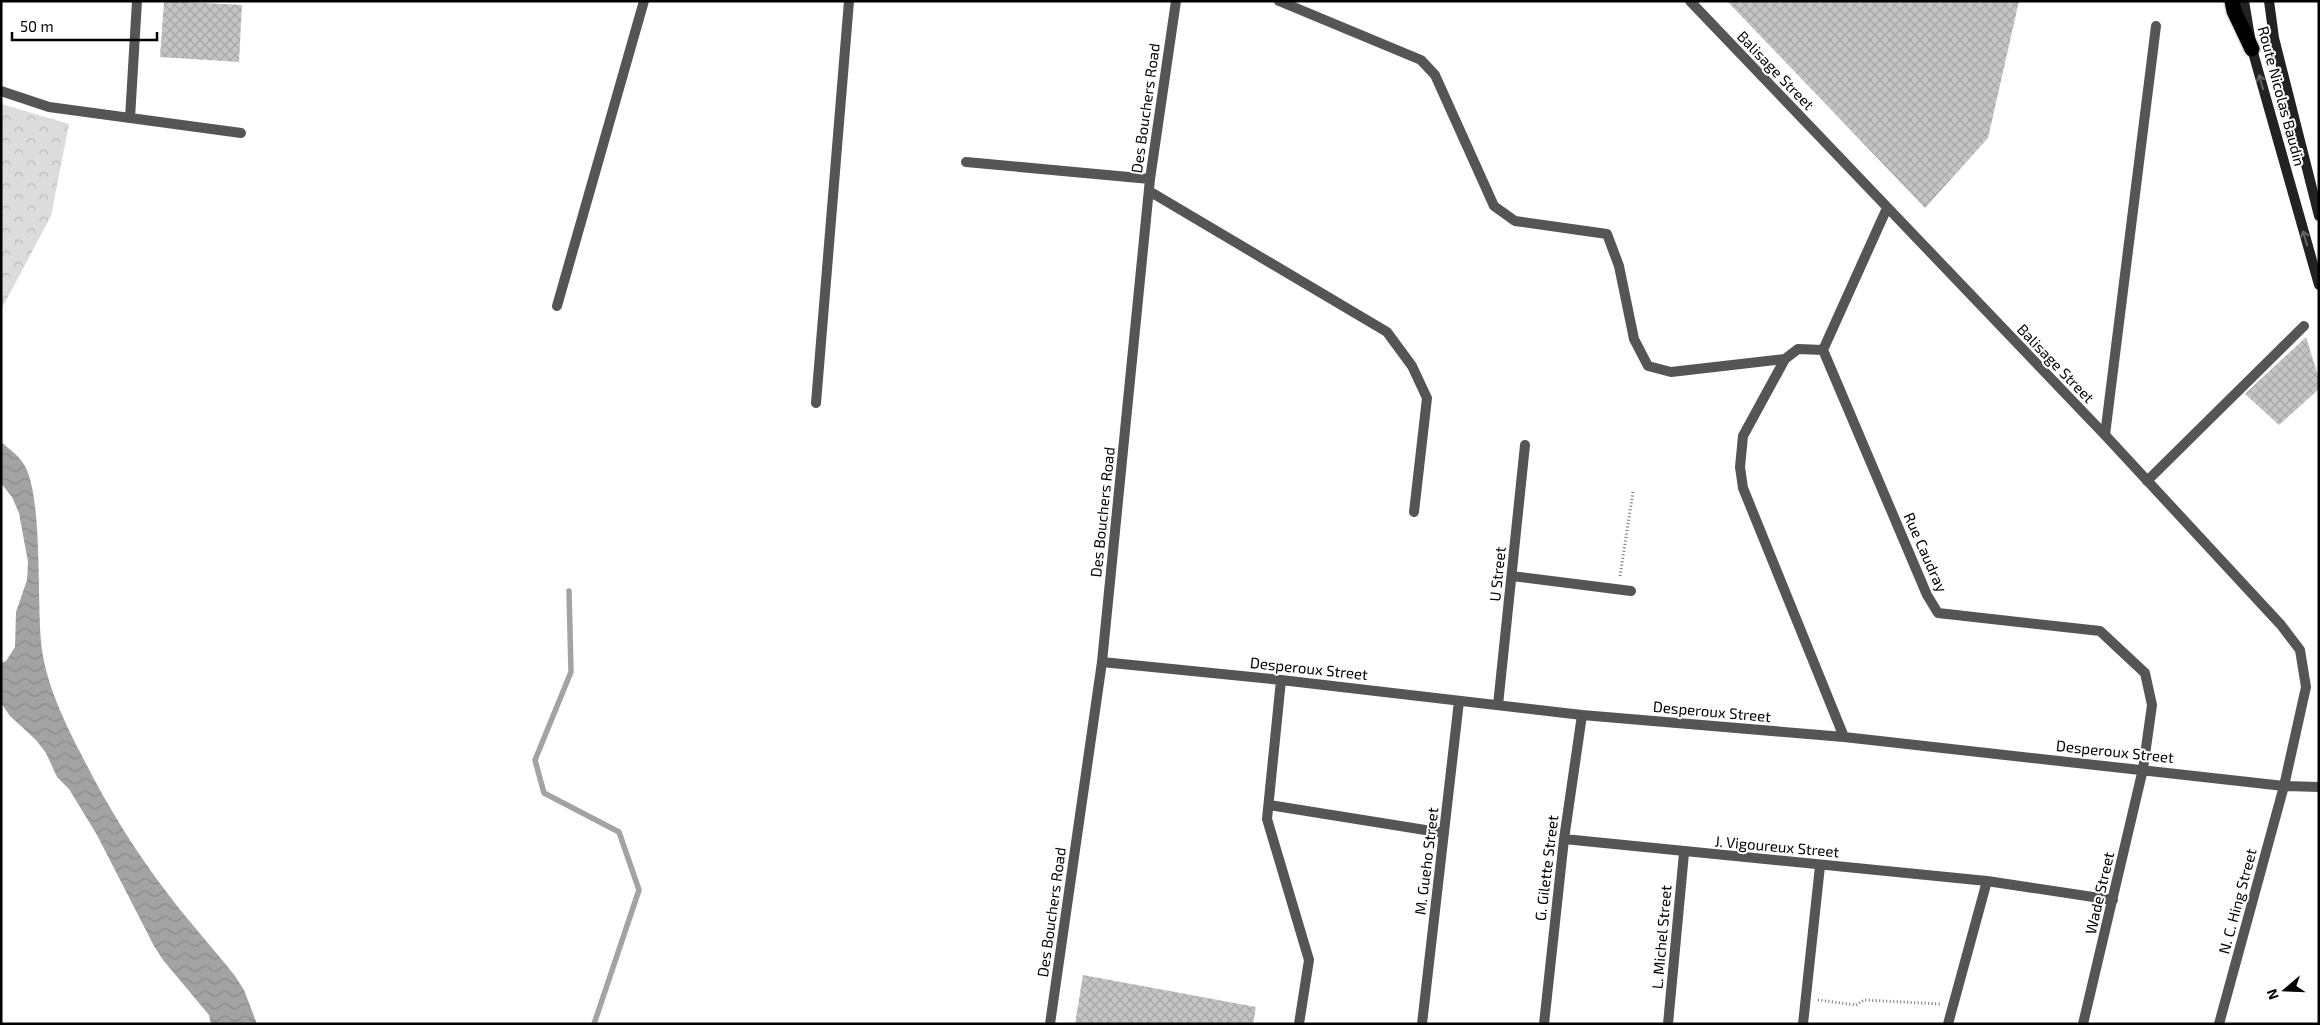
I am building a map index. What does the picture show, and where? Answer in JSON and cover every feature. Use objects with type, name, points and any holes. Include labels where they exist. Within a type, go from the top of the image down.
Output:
[{"type":"highway","points":[[2232,1],[2234,11],[2252,49]]},
{"type":"main road","name":"Route Nicolas Baudin","points":[[2244,1],[2252,49],[2319,285]]},
{"type":"main road","name":"Route Nicolas Baudin","points":[[2270,1],[2274,38],[2319,216]]},
{"type":"street","points":[[130,118],[137,1]]},
{"type":"street","points":[[557,306],[644,1]]},
{"type":"street","points":[[816,403],[849,1]]},
{"type":"street","name":"Des Bouchers Road","points":[[1050,1024],[1102,662],[1150,179],[1176,1]]},
{"type":"street","points":[[1279,1],[1421,60],[1435,75],[1494,206],[1515,221],[1608,234],[1620,266],[1634,339],[1648,366],[1671,372],[1785,359]]},
{"type":"street","name":"Balisage Street","points":[[1690,1],[1886,208],[2105,434],[2281,625],[2300,650],[2306,687],[2284,786]]},
{"type":"street","points":[[2105,434],[2156,26]]},
{"type":"street","points":[[1,92],[49,107],[241,133]]},
{"type":"street","points":[[966,162],[1150,179]]},
{"type":"street","points":[[1149,191],[1386,332],[1412,366],[1426,398],[1414,512]]},
{"type":"street","points":[[1844,737],[1743,488],[1740,467],[1743,436],[1785,359],[1798,349],[1823,350],[1886,208]]},
{"type":"street","points":[[2147,481],[2304,326]]},
{"type":"street","name":"Rue Caudray","points":[[1823,350],[1927,595],[1938,614],[2100,631],[2145,673],[2152,705],[2143,769]]},
{"type":"street","name":"U Street","points":[[1498,706],[1526,445]]},
{"type":"street","points":[[1512,576],[1631,591]]},
{"type":"street","name":"Desperoux Street","points":[[1102,662],[1281,680],[1582,716],[1844,737],[2284,786],[2319,787]]},
{"type":"street","points":[[1281,680],[1267,819],[1309,960],[1299,1024]]},
{"type":"street","name":"M. Gueho Street","points":[[1422,1024],[1459,701]]},
{"type":"street","name":"G. Gilette Street","points":[[1544,1024],[1564,839],[1582,716]]},
{"type":"street","name":"Wade Street","points":[[2082,1024],[2143,769]]},
{"type":"street","name":"N. C. Hing Street","points":[[2219,1024],[2284,786]]},
{"type":"street","points":[[1269,805],[1444,833]]},
{"type":"street","name":"J. Vigoureux Street","points":[[1564,839],[1684,853],[1987,881],[2113,900]]},
{"type":"street","name":"L. Michel Street","points":[[1668,1024],[1684,853]]},
{"type":"street","points":[[1803,1024],[1820,866]]},
{"type":"street","points":[[1948,1024],[1987,881]]},
{"type":"path","points":[[1618,589],[1633,492]]},
{"type":"path","points":[[1806,999],[1856,1005],[1864,1000],[1953,1005]]},
{"type":"green space","points":[[1,104],[69,124],[51,216],[1,310]]},
{"type":"water","points":[[1,442],[21,460],[30,478],[37,524],[42,650],[52,689],[62,715],[110,807],[143,860],[184,915],[235,976],[244,990],[257,1024],[211,1024],[209,1015],[163,960],[154,946],[97,835],[69,789],[57,777],[46,753],[36,740],[10,716],[1,703],[1,663],[6,661],[15,647],[16,612],[27,580],[28,562],[19,513],[12,497],[1,483]]},
{"type":"building","points":[[164,1],[242,5],[239,62],[160,57]]},
{"type":"building","points":[[1727,1],[2019,1],[1988,138],[1925,208]]},
{"type":"building","points":[[2306,337],[2319,379],[2319,389],[2279,425],[2245,394]]},
{"type":"building","points":[[1083,975],[1256,1007],[1253,1024],[1075,1024]]},
{"type":"waterway","points":[[569,591],[571,672],[535,760],[544,793],[619,832],[639,890],[594,1024]]}]
